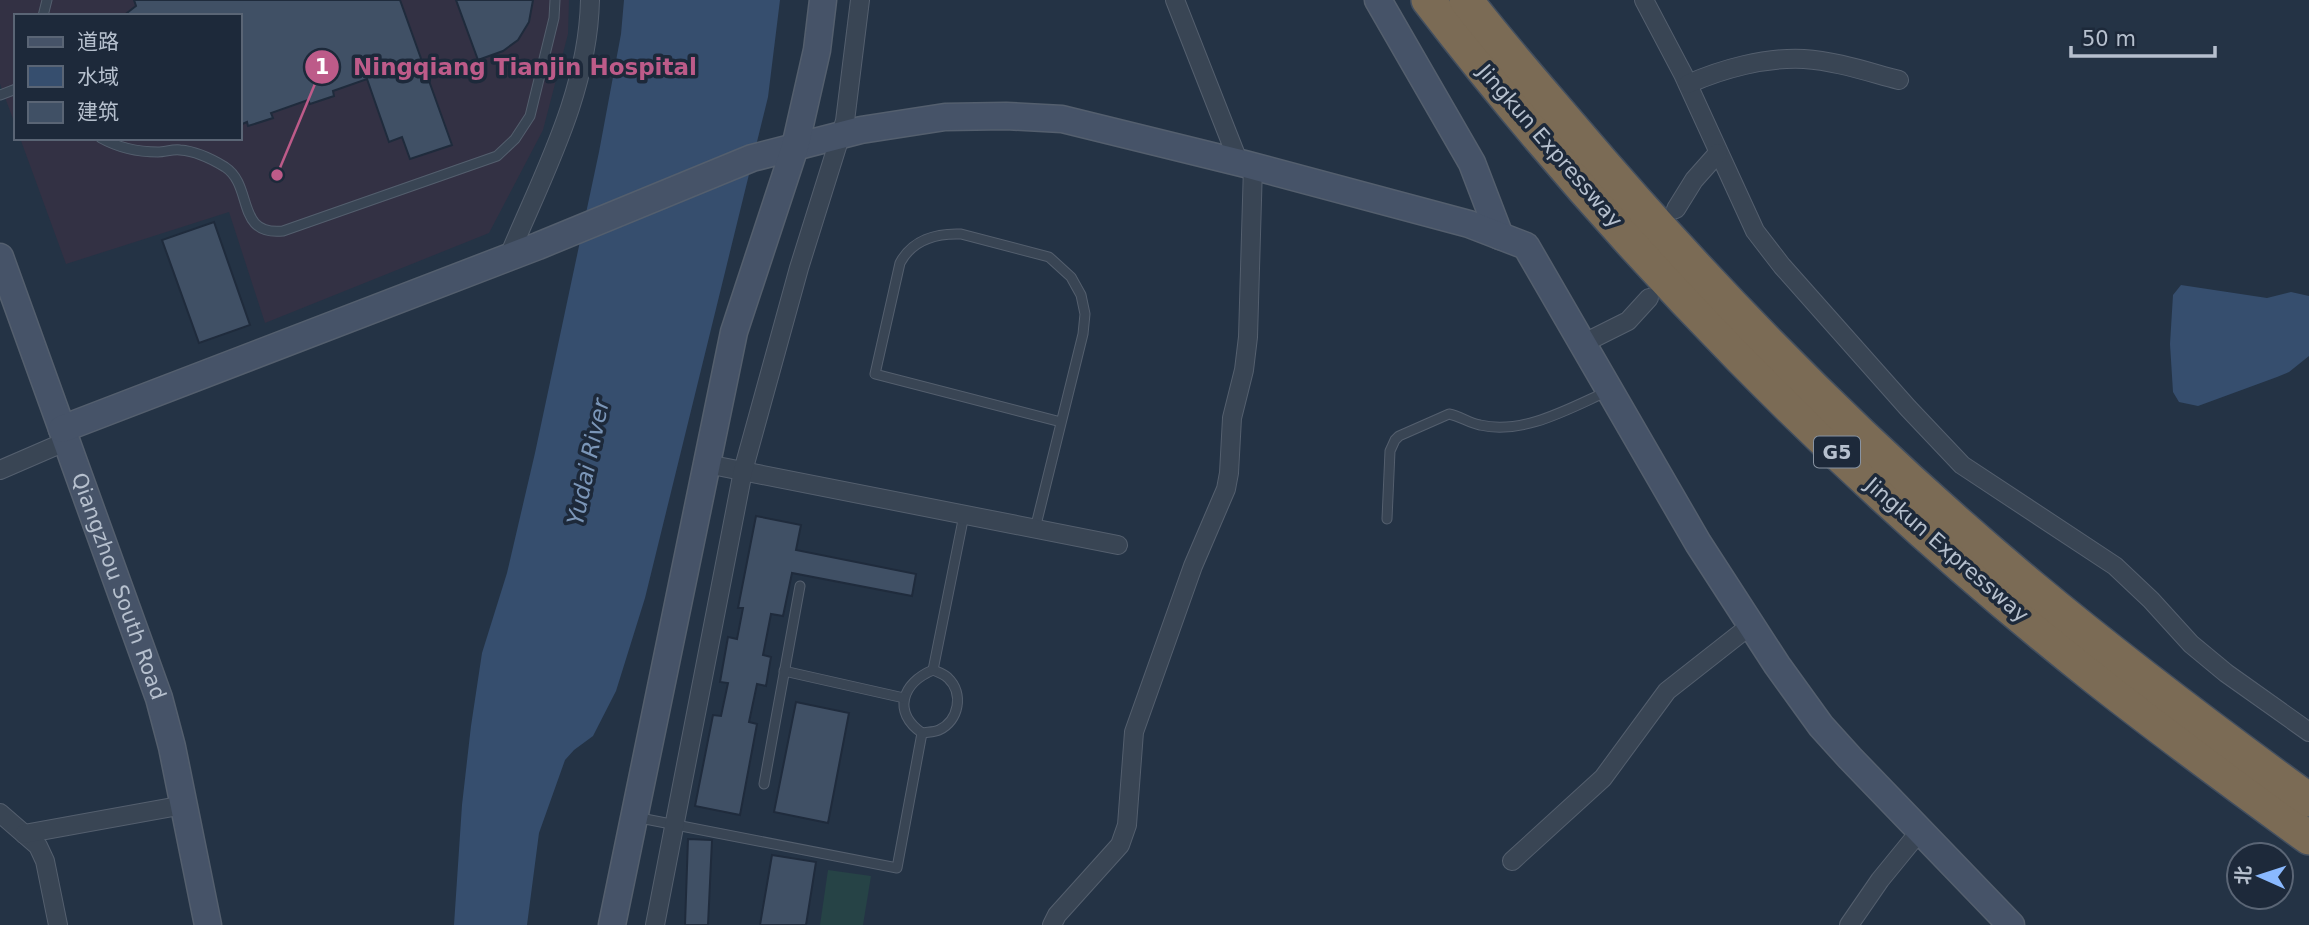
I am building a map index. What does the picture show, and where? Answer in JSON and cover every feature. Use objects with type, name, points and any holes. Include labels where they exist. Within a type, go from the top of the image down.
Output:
[{"type":"highway","name":"Jingkun Expressway","points":[[1429,0],[1596,202],[1657,269],[1835,450],[1936,543],[2082,667],[2309,838]]},
{"type":"highway","name":"Jingkun Expressway","points":[[1466,0],[1585,143],[1679,250],[1856,428],[2029,584],[2204,723],[2309,800]]},
{"type":"street","points":[[508,258],[578,89],[590,0]]},
{"type":"street","points":[[612,925],[734,332],[795,147],[817,50],[823,0]]},
{"type":"street","points":[[655,925],[743,471],[845,121],[860,0]]},
{"type":"street","points":[[1052,925],[1057,915],[1119,845],[1124,835],[1134,732],[1193,566],[1226,489],[1232,418],[1244,370],[1248,337],[1246,165],[1175,0]]},
{"type":"street","points":[[1378,0],[1472,163],[1500,236]]},
{"type":"street","points":[[1644,0],[1688,84],[1755,231],[1771,253],[1948,453],[1976,476],[2115,566],[2191,644],[2225,673],[2309,732]]},
{"type":"street","points":[[1688,84],[1715,72],[1802,59],[1832,63],[1899,80]]},
{"type":"street","points":[[0,470],[65,435],[752,158],[841,135],[944,117],[1062,119],[1469,224],[1526,246],[1698,544],[1821,726],[2011,925]]},
{"type":"street","points":[[1676,209],[1694,180],[1718,153]]},
{"type":"street","name":"Qiangzhou South Road","points":[[0,257],[155,686],[172,747],[208,925]]},
{"type":"street","points":[[1582,344],[1628,321],[1649,298]]},
{"type":"street","points":[[707,464],[1118,545]]},
{"type":"street","points":[[1511,861],[1603,778],[1667,691],[1751,625]]},
{"type":"street","points":[[24,834],[184,805]]},
{"type":"street","points":[[0,813],[38,846],[45,861],[58,925]]},
{"type":"street","points":[[1849,925],[1880,880],[1920,831]]},
{"type":"lane","points":[[107,140],[134,150],[180,150],[213,159],[234,173],[253,224],[263,230],[283,231],[497,156],[515,139],[530,116],[554,18],[555,0]]},
{"type":"lane","points":[[1035,529],[1083,334],[1085,314],[1081,296],[1071,277],[1049,257],[961,234],[937,235],[910,248],[900,263],[876,373],[1061,422]]},
{"type":"lane","points":[[1387,519],[1390,452],[1399,436],[1449,414],[1477,425],[1495,427],[1545,419],[1609,391]]},
{"type":"lane","points":[[933,670],[964,515]]},
{"type":"lane","points":[[764,784],[800,586]]},
{"type":"lane","points":[[933,670],[947,677],[952,684],[956,690],[958,706],[951,721],[939,731],[922,733],[911,725],[905,712],[905,698],[910,685],[920,675],[933,670]]},
{"type":"lane","points":[[785,671],[905,698]]},
{"type":"lane","points":[[634,817],[897,868],[922,733]]},
{"type":"shaded area","points":[[0,0],[569,0],[568,34],[543,130],[489,233],[265,323],[229,212],[66,264],[21,140],[242,140],[242,14],[14,14],[14,122],[0,84]]},
{"type":"green space","points":[[828,870],[871,876],[863,925],[820,925]]},
{"type":"water","name":"Yudai River","points":[[624,0],[780,0],[768,97],[645,598],[616,691],[593,736],[565,760],[539,833],[527,925],[454,925],[462,805],[482,653],[507,573],[535,453],[599,152],[621,34]]},
{"type":"water","points":[[2181,285],[2267,298],[2291,292],[2309,296],[2309,356],[2289,372],[2198,406],[2179,402],[2173,392],[2170,344],[2173,295]]},
{"type":"building","points":[[134,0],[400,0],[452,145],[410,159],[402,137],[389,142],[367,79],[333,91],[334,96],[310,104],[308,100],[271,113],[273,118],[248,126],[247,122],[242,124],[242,14],[126,14],[136,6]]},
{"type":"building","points":[[456,0],[533,0],[529,22],[518,40],[503,51],[478,60]]},
{"type":"building","points":[[214,222],[250,325],[199,343],[162,240]]},
{"type":"building","points":[[756,516],[801,525],[796,550],[916,574],[912,596],[792,573],[783,616],[771,614],[763,655],[771,657],[766,686],[757,684],[749,722],[757,724],[740,815],[695,806],[713,715],[721,716],[728,683],[720,682],[728,637],[737,639],[743,608],[738,608]]},
{"type":"building","points":[[796,702],[849,713],[828,823],[774,812]]},
{"type":"building","points":[[688,839],[712,840],[708,925],[685,925]]},
{"type":"building","points":[[772,855],[816,862],[806,925],[760,925]]},
{"type":"place","name":"Ningqiang Tianjin Hospital","points":[[277,175]]}]
